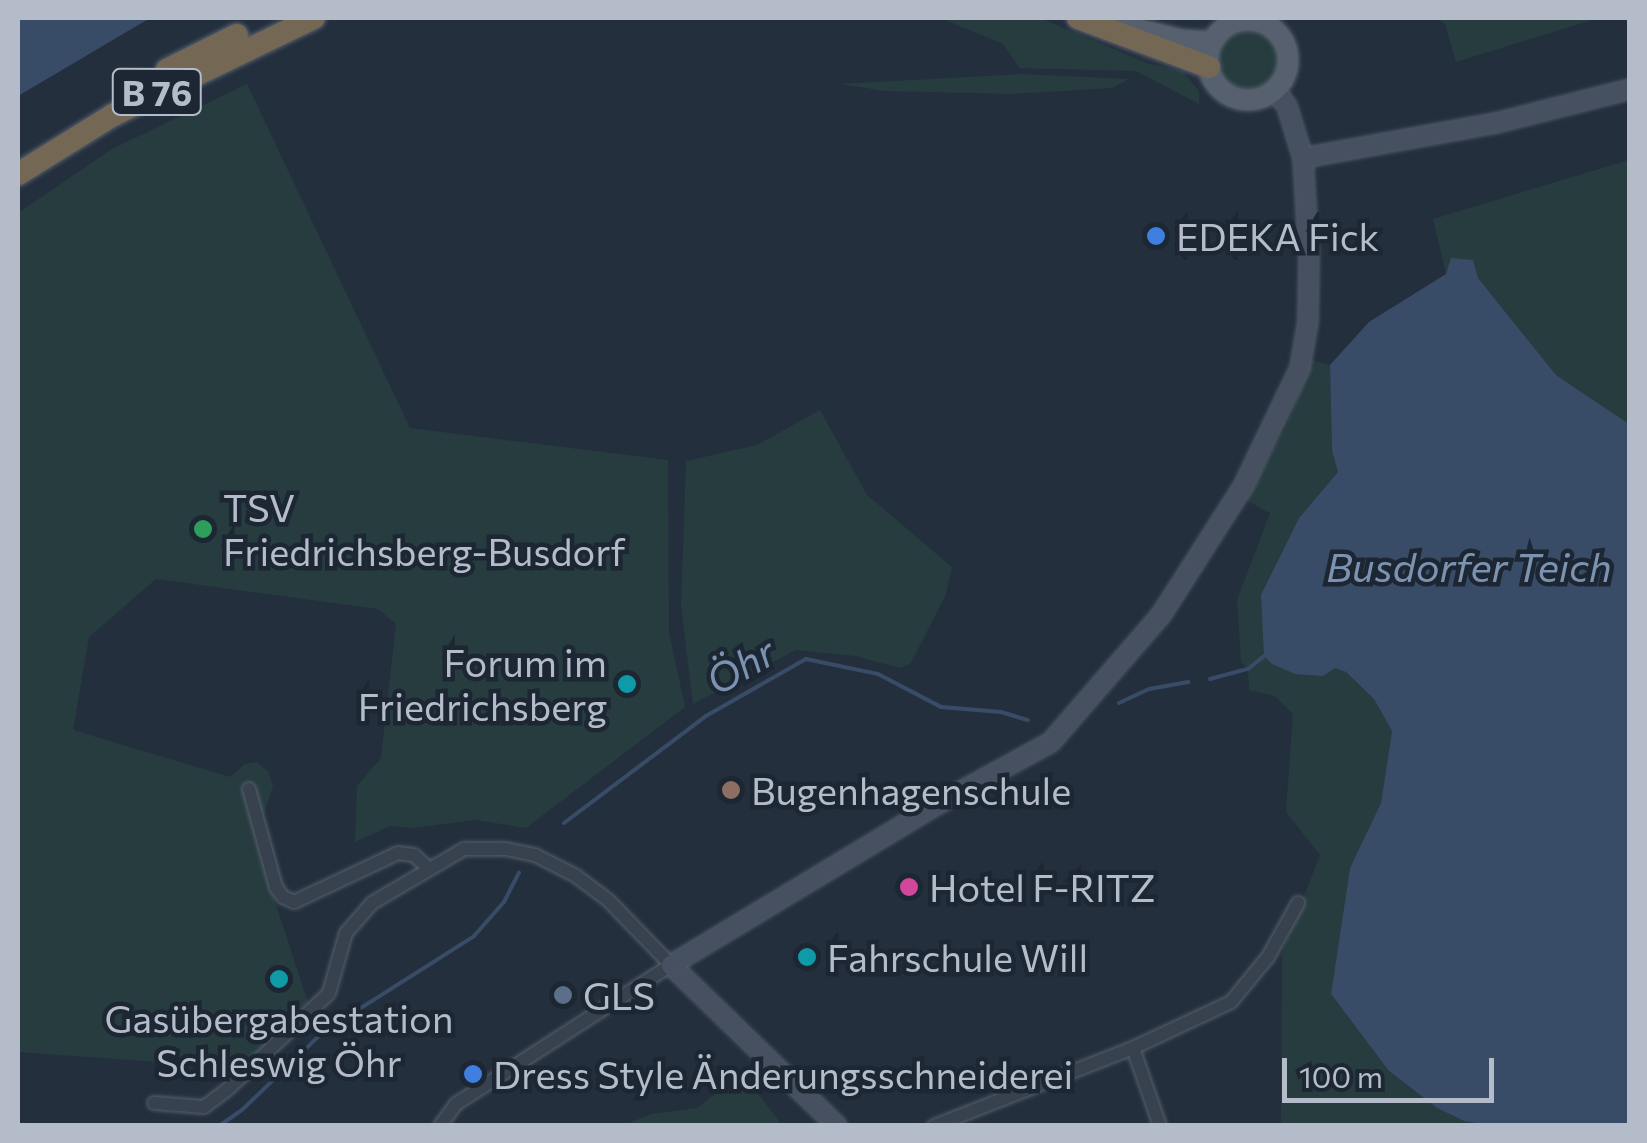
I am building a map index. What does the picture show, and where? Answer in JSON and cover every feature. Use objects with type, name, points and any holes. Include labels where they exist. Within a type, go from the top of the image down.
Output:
[{"type":"highway","name":"B 76","points":[[18,156],[119,95],[276,18]]},
{"type":"highway","name":"B 76","points":[[18,174],[168,86],[314,18]]},
{"type":"highway","points":[[1078,18],[1209,67]]},
{"type":"main road","points":[[1098,18],[1181,40],[1210,42],[1216,37],[1235,22],[1260,20],[1278,33],[1288,54],[1283,80],[1274,90],[1250,100],[1237,99],[1217,86],[1209,67],[1216,37]]},
{"type":"street","points":[[1303,158],[1496,123],[1630,88]]},
{"type":"street","points":[[440,1126],[456,1104],[671,965],[942,801],[1000,774],[1065,730],[1171,599],[1244,486],[1300,368],[1308,321],[1309,258],[1303,158],[1286,106],[1274,90]]},
{"type":"street","points":[[248,789],[264,853],[282,897],[294,902],[306,900],[398,854],[414,855],[428,868]]},
{"type":"street","points":[[154,1103],[204,1107],[228,1089],[329,993],[346,934],[372,904],[464,849],[506,848],[534,855],[576,876],[608,900],[837,1126]]},
{"type":"street","points":[[934,1126],[1133,1048],[1232,1002],[1268,957],[1298,903]]},
{"type":"street","points":[[1133,1048],[1160,1126]]},
{"type":"green space","points":[[941,18],[1040,18],[1147,63],[1183,71],[1199,91],[1199,104],[1136,71],[1019,68],[1003,44]]},
{"type":"green space","points":[[1436,18],[1598,18],[1456,62],[1445,24]]},
{"type":"green space","points":[[1248,29],[1270,38],[1279,60],[1270,82],[1248,91],[1226,82],[1217,60],[1226,38]]},
{"type":"green space","points":[[1022,74],[1129,79],[1112,88],[1013,94],[885,91],[840,84]]},
{"type":"green space","points":[[247,84],[410,428],[668,460],[669,632],[685,707],[526,828],[475,820],[413,828],[390,826],[355,842],[357,786],[381,758],[396,624],[378,609],[156,579],[89,637],[73,730],[230,777],[245,764],[256,762],[268,771],[273,786],[263,816],[282,881],[272,893],[308,1002],[242,1068],[18,1052],[18,213],[112,149]]},
{"type":"green space","points":[[1629,160],[1629,424],[1556,375],[1478,278],[1446,274],[1433,219]]},
{"type":"green space","points":[[1312,360],[1330,365],[1332,451],[1338,472],[1299,518],[1261,596],[1263,620],[1346,672],[1374,699],[1392,731],[1381,803],[1350,868],[1331,994],[1389,1071],[1437,1108],[1464,1121],[1493,1125],[1281,1125],[1282,953],[1320,855],[1286,812],[1293,714],[1275,696],[1249,690],[1248,669],[1241,662],[1237,600],[1270,513],[1246,500],[1285,429]]},
{"type":"green space","points":[[820,410],[867,495],[952,567],[946,594],[911,663],[901,668],[855,656],[796,650],[693,704],[681,606],[686,461],[757,445]]},
{"type":"green space","points":[[734,1079],[760,1096],[782,1125],[624,1125],[651,1114],[697,1108]]},
{"type":"water","points":[[18,18],[150,18],[18,96]]},
{"type":"water","name":"Busdorfer Teich","points":[[1451,258],[1473,260],[1478,278],[1556,375],[1629,424],[1629,1125],[1493,1126],[1464,1121],[1437,1108],[1389,1071],[1331,994],[1350,868],[1381,803],[1392,731],[1374,699],[1346,672],[1335,668],[1323,676],[1295,674],[1264,656],[1261,595],[1299,518],[1338,472],[1332,451],[1330,365],[1369,322],[1446,274]]},
{"type":"waterway","name":"Öhr","points":[[1210,679],[1248,669],[1264,656]]},
{"type":"waterway","name":"Öhr","points":[[564,823],[706,716],[806,659],[878,674],[941,707],[1001,712],[1028,720]]},
{"type":"waterway","name":"Öhr","points":[[1119,703],[1149,689],[1188,682]]},
{"type":"waterway","name":"Öhr","points":[[219,1126],[242,1110],[323,1032],[474,936],[504,902],[519,873]]},
{"type":"place","name":"EDEKA Fick","points":[[1156,236]]},
{"type":"place","name":"TSV Friedrichsberg-Busdorf","points":[[203,529]]},
{"type":"place","name":"Forum im Friedrichsberg","points":[[627,684]]},
{"type":"place","name":"Bugenhagenschule","points":[[731,790]]},
{"type":"place","name":"Hotel F-RITZ","points":[[909,887]]},
{"type":"place","name":"Fahrschule Will","points":[[807,957]]},
{"type":"place","name":"Gasübergabestation Schleswig Öhr","points":[[279,979]]},
{"type":"place","name":"GLS","points":[[563,995]]},
{"type":"place","name":"Dress Style Änderungsschneiderei","points":[[473,1074]]}]
